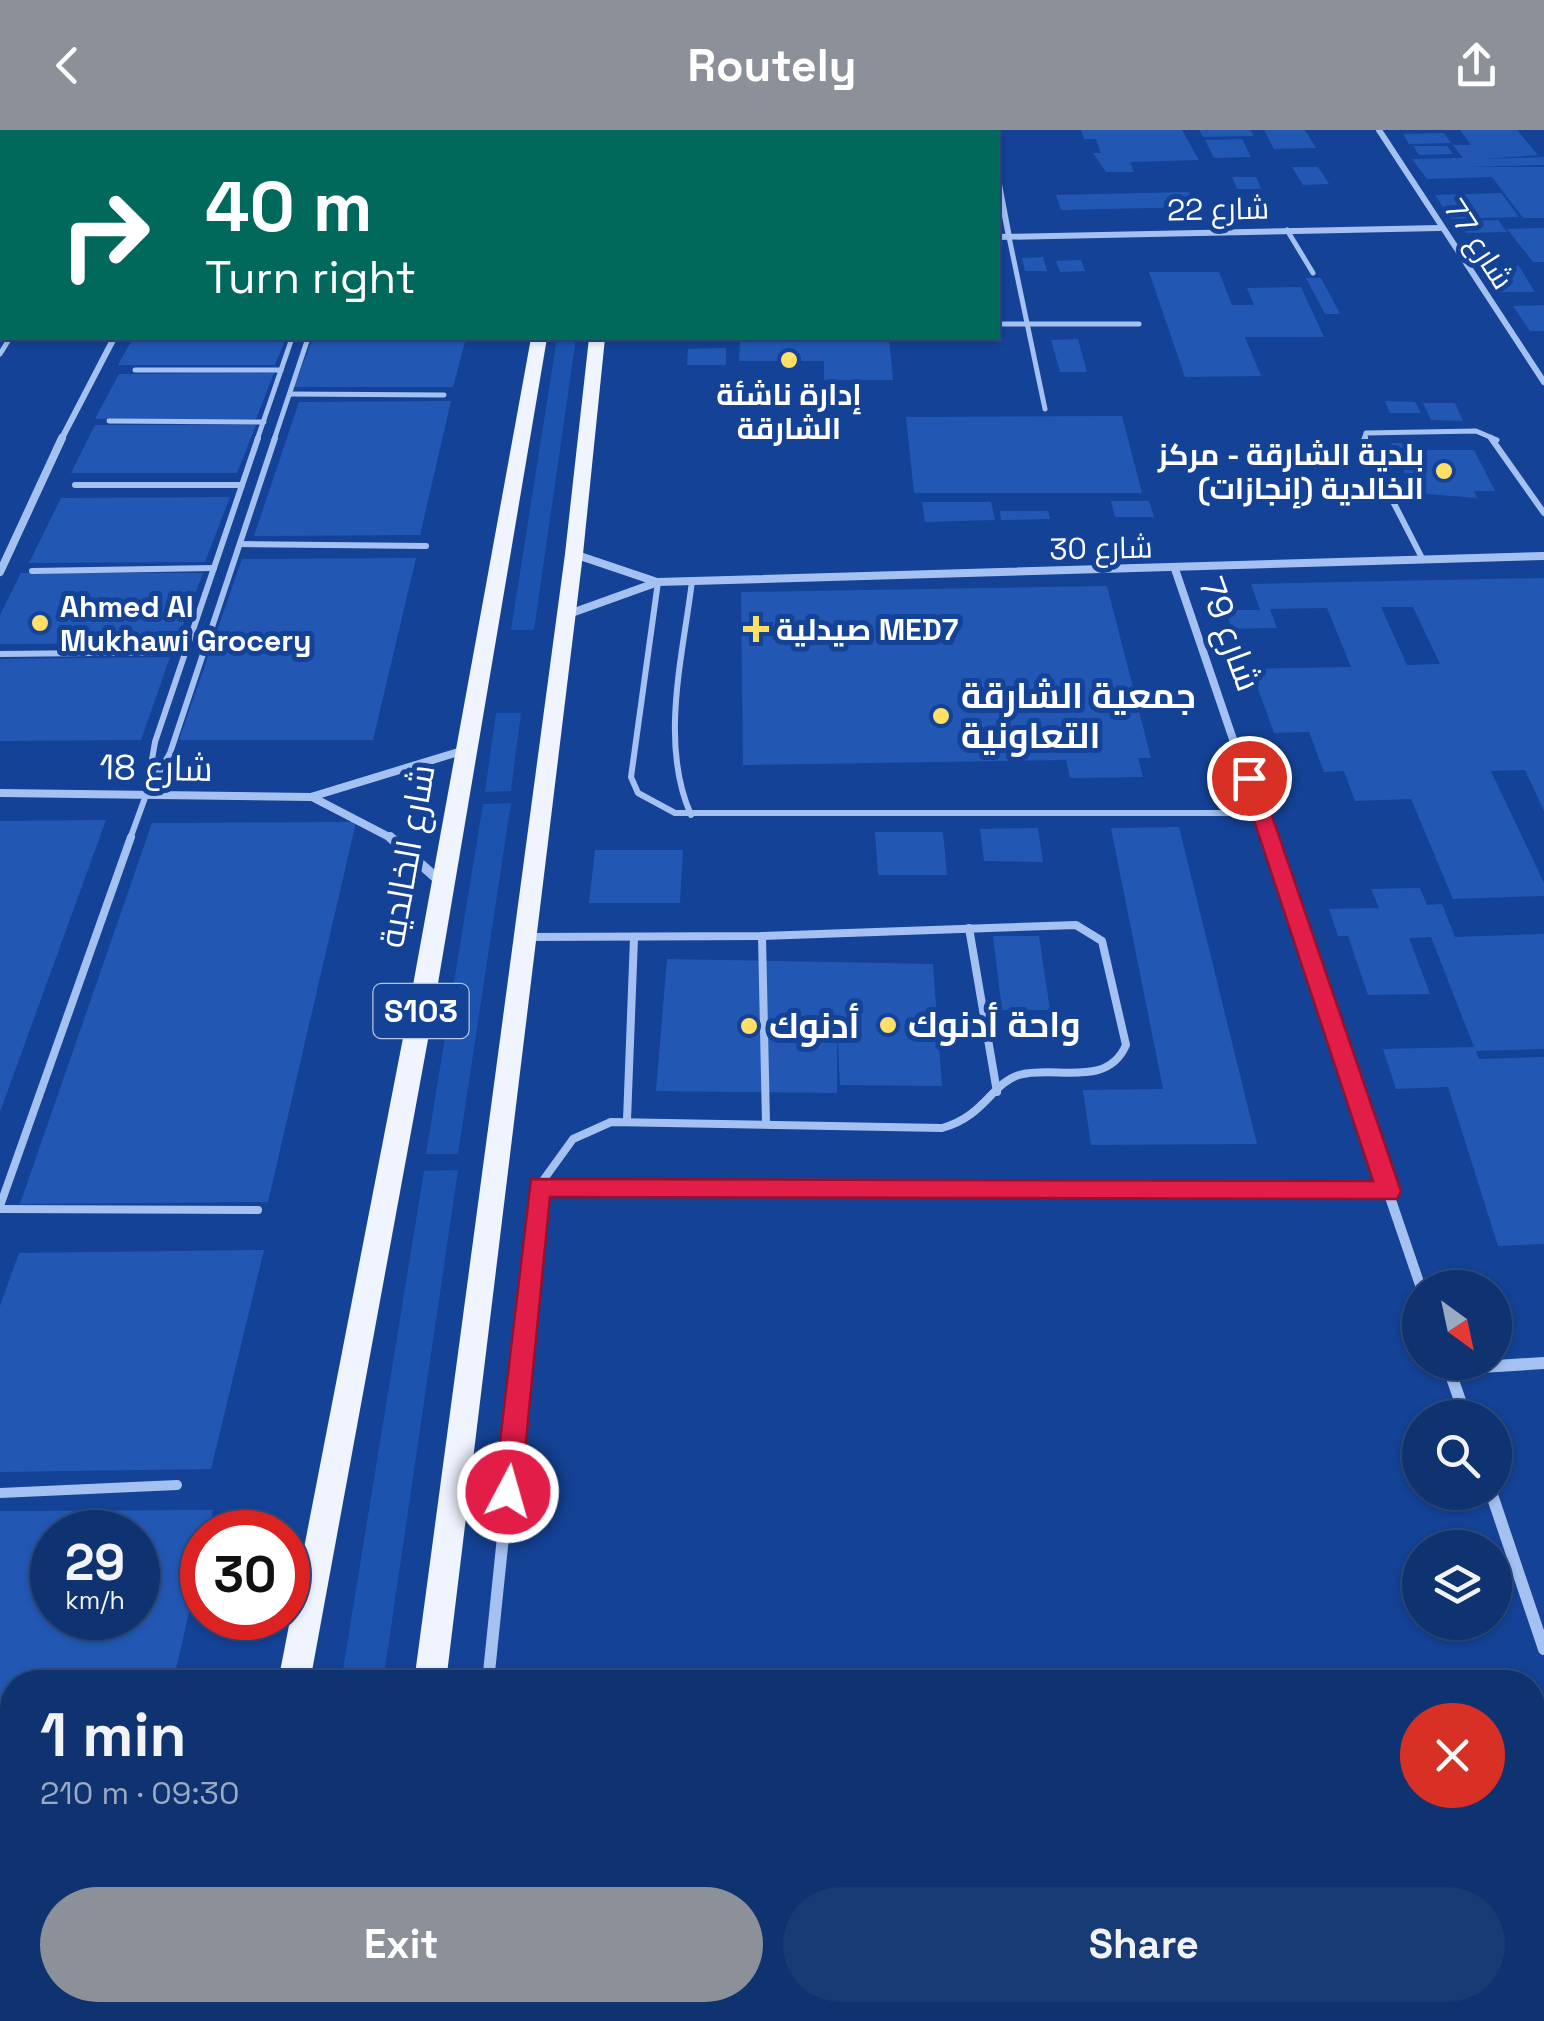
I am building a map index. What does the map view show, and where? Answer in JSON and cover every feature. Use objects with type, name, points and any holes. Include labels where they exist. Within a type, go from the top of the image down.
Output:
[{"type":"main road","name":"شارع الخالدية","points":[[296,1670],[444,885],[498,548],[539,340]]},
{"type":"main road","name":"S103","points":[[432,1670],[574,554],[597,340]]},
{"type":"street","name":"شارع 77","points":[[1379,130],[1544,382]]},
{"type":"street","points":[[1000,190],[1009,237]]},
{"type":"street","name":"شارع 22","points":[[1000,237],[1440,228]]},
{"type":"street","points":[[0,572],[93,371],[113,340]]},
{"type":"street","name":"شارع 30","points":[[574,554],[658,582]]},
{"type":"street","name":"شارع 30","points":[[564,616],[658,582],[1544,556]]},
{"type":"street","name":"شارع 79","points":[[1175,569],[1262,813],[1415,1270]]},
{"type":"street","name":"شارع 18","points":[[0,794],[311,797],[466,750]]},
{"type":"street","name":"شارع 18","points":[[311,797],[385,832],[444,885]]},
{"type":"street","points":[[489,1670],[540,1186]]},
{"type":"street","points":[[1512,1364],[1544,1363]]},
{"type":"street","points":[[1497,1510],[1544,1650]]},
{"type":"lane","points":[[1287,230],[1313,273]]},
{"type":"lane","points":[[1009,237],[1024,324],[1045,409]]},
{"type":"lane","points":[[1000,324],[1140,324]]},
{"type":"lane","points":[[146,795],[154,742],[291,340]]},
{"type":"lane","points":[[258,1210],[0,1208],[146,795],[170,753],[307,340]]},
{"type":"lane","points":[[135,370],[281,370]]},
{"type":"lane","points":[[290,394],[444,395]]},
{"type":"lane","points":[[109,421],[264,422]]},
{"type":"lane","points":[[1423,560],[1363,443],[1366,433],[1476,431],[1492,436],[1544,513]]},
{"type":"lane","points":[[75,484],[242,485]]},
{"type":"lane","points":[[240,544],[426,546]]},
{"type":"lane","points":[[32,572],[214,568]]},
{"type":"lane","points":[[691,815],[680,798],[675,754],[692,581]]},
{"type":"lane","points":[[658,582],[630,778],[638,793],[655,805],[691,815],[1262,813]]},
{"type":"lane","points":[[0,654],[185,652]]},
{"type":"lane","points":[[524,937],[762,936],[1076,925],[1096,934],[1108,956],[1125,1037],[1125,1052],[1106,1069],[1024,1074],[1008,1080],[977,1117],[942,1128],[627,1120],[602,1124],[571,1139],[549,1164],[540,1186],[1388,1191]]},
{"type":"lane","points":[[969,928],[996,1092]]},
{"type":"lane","points":[[762,936],[766,1123]]},
{"type":"lane","points":[[627,1120],[634,938]]},
{"type":"lane","points":[[0,1493],[178,1484]]},
{"type":"shaded area","points":[[557,340],[576,340],[534,630],[511,630]]},
{"type":"shaded area","points":[[496,713],[521,713],[511,791],[485,792]]},
{"type":"shaded area","points":[[511,803],[458,1154],[426,1154],[483,804]]},
{"type":"shaded area","points":[[458,1170],[385,1670],[343,1670],[424,1171]]},
{"type":"building","points":[[1081,130],[1182,130],[1199,160],[1130,162],[1134,172],[1106,172],[1093,153],[1101,153],[1096,139],[1084,139]]},
{"type":"building","points":[[1199,130],[1250,130],[1254,136],[1203,137]]},
{"type":"building","points":[[1264,130],[1305,130],[1316,148],[1274,149]]},
{"type":"building","points":[[1460,130],[1517,130],[1538,155],[1485,159],[1544,157],[1544,165],[1466,167],[1544,167],[1544,218],[1523,218],[1492,177],[1427,179],[1412,159],[1463,158],[1453,145],[1471,145]]},
{"type":"building","points":[[1444,133],[1451,143],[1409,144],[1403,134]]},
{"type":"building","points":[[1242,139],[1251,157],[1214,158],[1205,140]]},
{"type":"building","points":[[1413,146],[1447,146],[1453,154],[1419,155]]},
{"type":"building","points":[[1292,167],[1318,167],[1329,184],[1303,185]]},
{"type":"building","points":[[1232,177],[1256,177],[1261,189],[1237,189]]},
{"type":"building","points":[[1189,192],[1196,207],[1061,210],[1056,195]]},
{"type":"building","points":[[1501,193],[1519,217],[1451,219],[1435,195]]},
{"type":"building","points":[[1498,220],[1507,232],[1466,233],[1458,221]]},
{"type":"building","points":[[1544,228],[1544,262],[1533,262],[1507,229]]},
{"type":"building","points":[[1043,257],[1047,271],[1025,271],[1022,258]]},
{"type":"building","points":[[1081,260],[1085,271],[1060,272],[1056,261]]},
{"type":"building","points":[[1480,266],[1519,266],[1535,292],[1495,292]]},
{"type":"building","points":[[1149,272],[1219,272],[1232,305],[1254,305],[1247,288],[1301,287],[1324,337],[1245,337],[1261,376],[1185,377]]},
{"type":"building","points":[[1306,278],[1321,278],[1340,314],[1325,314]]},
{"type":"building","points":[[1544,305],[1544,331],[1530,331],[1513,306]]},
{"type":"building","points":[[1078,339],[1087,372],[1060,372],[1051,340]]},
{"type":"building","points":[[132,340],[285,340],[275,365],[118,365]]},
{"type":"building","points":[[312,340],[465,340],[453,387],[294,387]]},
{"type":"building","points":[[889,340],[893,380],[824,380],[824,361],[739,361],[740,341],[730,341]]},
{"type":"building","points":[[726,348],[726,365],[687,365],[688,349]]},
{"type":"building","points":[[274,373],[256,419],[95,419],[119,374]]},
{"type":"building","points":[[451,401],[420,535],[254,536],[299,402]]},
{"type":"building","points":[[1385,401],[1415,402],[1421,413],[1390,413]]},
{"type":"building","points":[[1423,403],[1455,403],[1463,421],[1431,420]]},
{"type":"building","points":[[1122,416],[1142,493],[914,493],[906,417]]},
{"type":"building","points":[[95,425],[256,425],[237,473],[71,473]]},
{"type":"building","name":"بلدية الشارقة - مركز الخالدية (إنجازات)","points":[[1391,443],[1411,443],[1414,450],[1474,450],[1495,491],[1474,491],[1477,498],[1414,493]]},
{"type":"building","points":[[230,497],[205,562],[29,563],[61,498]]},
{"type":"building","points":[[1111,501],[1149,501],[1154,517],[1115,517]]},
{"type":"building","points":[[922,502],[991,502],[995,520],[925,522]]},
{"type":"building","points":[[1000,511],[1048,511],[1050,519],[1001,520]]},
{"type":"building","points":[[416,558],[373,740],[179,740],[242,559]]},
{"type":"building","points":[[21,573],[203,573],[176,643],[0,644],[0,615]]},
{"type":"building","points":[[1544,578],[1544,811],[1525,770],[1491,771],[1544,883],[1544,896],[1453,899],[1411,799],[1355,801],[1344,771],[1324,772],[1309,732],[1274,733],[1251,669],[1351,667],[1327,608],[1270,609],[1277,628],[1232,629],[1225,610],[1260,610],[1251,584]],"holes":[[[1381,607],[1413,607],[1440,664],[1407,665]]]},
{"type":"building","name":"جمعية الشارقة التعاونية","points":[[1107,586],[1151,758],[1138,758],[1143,777],[1070,778],[1066,760],[743,765],[741,592]]},
{"type":"building","points":[[170,657],[141,740],[0,741],[0,659]]},
{"type":"building","points":[[106,820],[0,1112],[0,821]]},
{"type":"building","points":[[356,822],[268,1202],[20,1204],[152,823]]},
{"type":"building","points":[[1179,827],[1257,1144],[1091,1145],[1083,1090],[1163,1089],[1111,828]]},
{"type":"building","points":[[1038,828],[1043,862],[984,861],[980,829]]},
{"type":"building","points":[[875,832],[943,832],[947,875],[878,875]]},
{"type":"building","points":[[595,850],[683,850],[680,903],[589,903]]},
{"type":"building","points":[[1420,888],[1427,905],[1442,904],[1455,937],[1544,934],[1544,1049],[1476,1051],[1479,1059],[1544,1057],[1544,1244],[1498,1246],[1448,1087],[1396,1089],[1383,1049],[1474,1047],[1431,937],[1409,938],[1430,994],[1368,995],[1348,936],[1338,936],[1329,909],[1379,908],[1371,889]]},
{"type":"building","points":[[993,936],[1039,936],[1050,1010],[1002,1010]]},
{"type":"building","name":"أدنوك","points":[[667,959],[933,964],[942,1086],[840,1085],[837,1021],[837,1093],[656,1091]]},
{"type":"building","points":[[264,1250],[211,1469],[0,1472],[0,1306],[19,1253]]},
{"type":"building","points":[[160,1510],[180,1510],[183,1640],[176,1670],[0,1670],[0,1511],[30,1511],[30,1640],[160,1640]]},
{"type":"place","name":"إدارة ناشئة الشارقة","points":[[789,360]]},
{"type":"place","name":"بلدية الشارقة - مركز الخالدية (إنجازات)","points":[[1444,471]]},
{"type":"place","name":"Ahmed Al Mukhawi Grocery","points":[[40,623]]},
{"type":"place","name":"صيدلية MED7","points":[[756,629]]},
{"type":"place","name":"جمعية الشارقة التعاونية","points":[[941,716]]},
{"type":"place","name":"واحة أدنوك","points":[[888,1025]]},
{"type":"place","name":"أدنوك","points":[[749,1026]]},
{"type":"route","points":[[508,1492],[540,1186],[1388,1191],[1249,778]]}]
